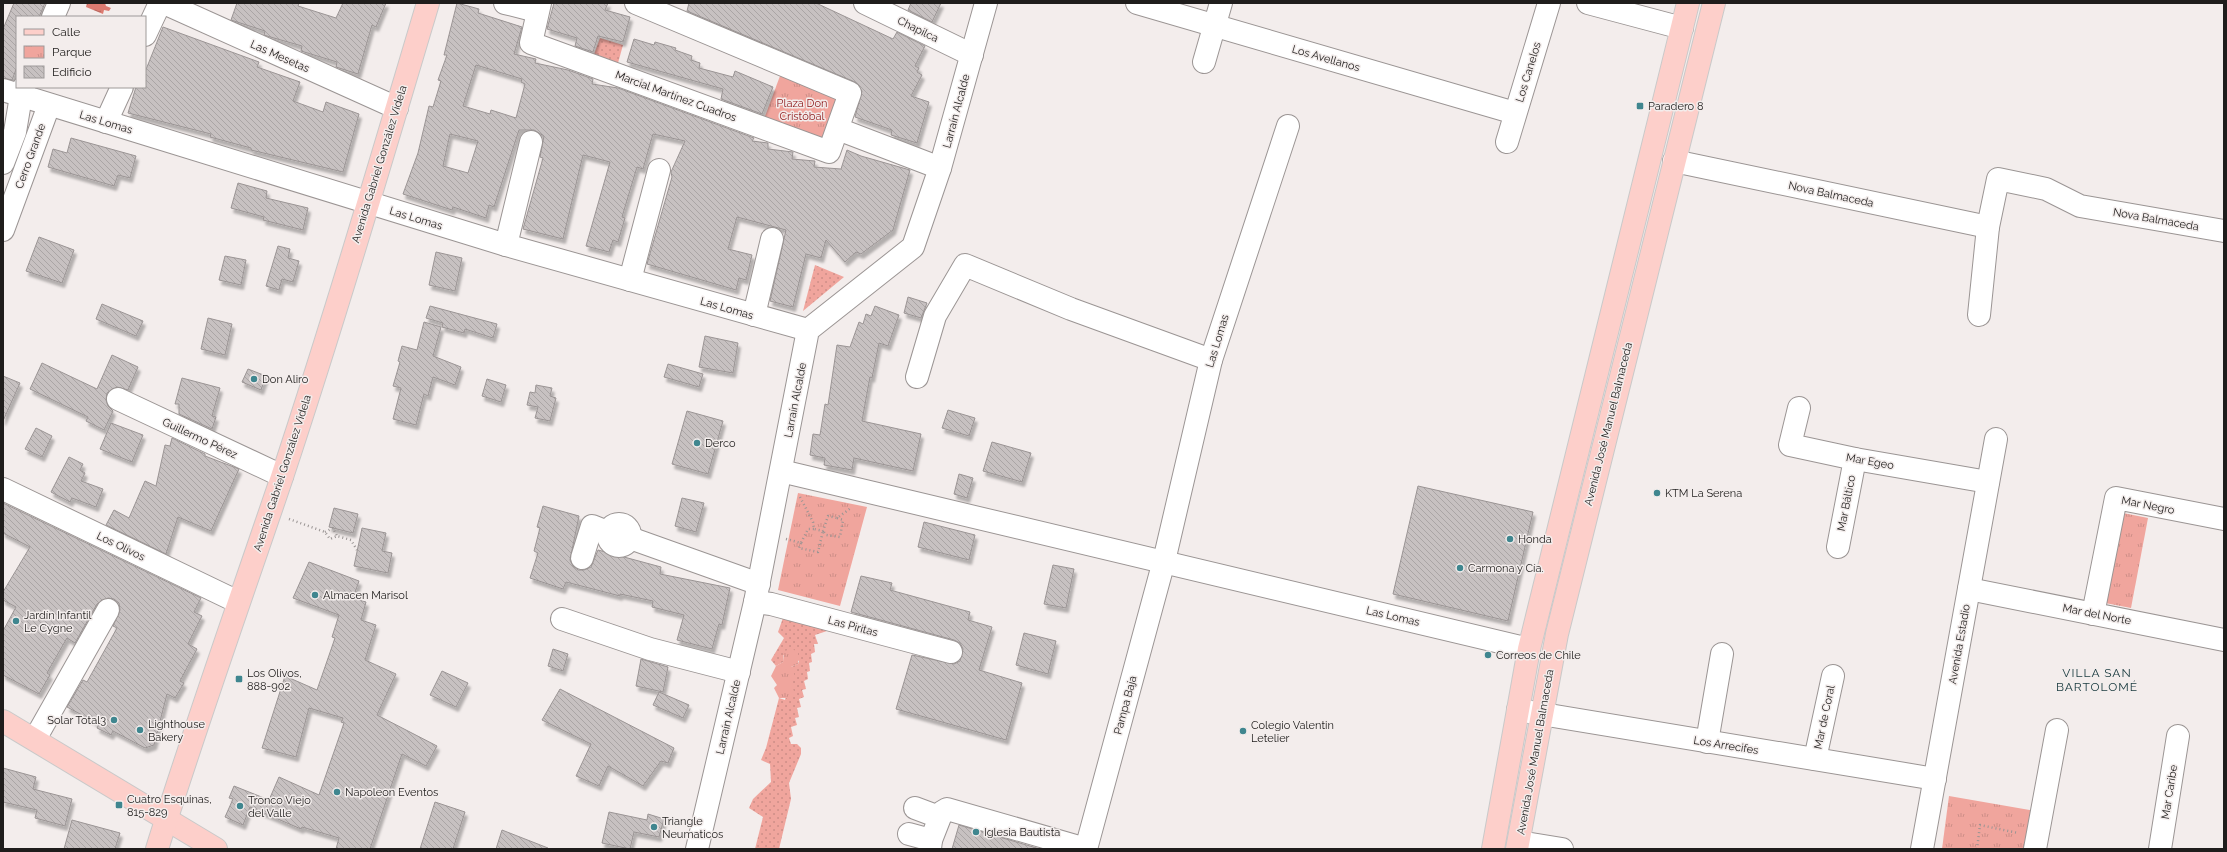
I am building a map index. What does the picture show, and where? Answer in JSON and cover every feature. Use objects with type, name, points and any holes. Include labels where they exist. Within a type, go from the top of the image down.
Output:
[{"type":"main road","name":"Avenida Gabriel González Videla","points":[[157,849],[238,602],[282,476],[368,204],[428,3]]},
{"type":"main road","name":"Avenida José Manuel Balmaceda","points":[[1493,849],[1529,648],[1688,3]]},
{"type":"main road","name":"Avenida José Manuel Balmaceda","points":[[1518,845],[1557,634],[1584,519],[1714,3]]},
{"type":"main road","points":[[3,721],[216,849]]},
{"type":"street","points":[[53,16],[59,3]]},
{"type":"street","points":[[146,34],[160,3]]},
{"type":"street","name":"Las Mesetas","points":[[164,3],[397,108]]},
{"type":"street","name":"Marcial Martínez Cuadros","points":[[505,3],[538,7],[530,43],[829,152],[850,93],[636,3]]},
{"type":"street","name":"Chapilca","points":[[865,3],[972,55]]},
{"type":"street","name":"Larraín Alcalde","points":[[697,849],[757,593],[808,330],[913,247],[940,168],[986,3]]},
{"type":"street","name":"Los Avellanos","points":[[1137,3],[1515,113]]},
{"type":"street","points":[[1204,62],[1221,3]]},
{"type":"street","name":"Los Canelos","points":[[1507,142],[1549,3]]},
{"type":"street","points":[[1588,3],[1682,28]]},
{"type":"street","points":[[106,122],[122,88]]},
{"type":"street","name":"Las Lomas","points":[[16,91],[49,105],[368,204],[506,245],[808,330]]},
{"type":"street","name":"Cerro Grande","points":[[3,163],[15,132],[16,91]]},
{"type":"street","name":"Cerro Grande","points":[[3,230],[49,105]]},
{"type":"street","name":"Las Lomas","points":[[1164,561],[1211,360],[1288,126]]},
{"type":"street","points":[[838,129],[940,168]]},
{"type":"street","points":[[506,245],[531,142]]},
{"type":"street","name":"Nova Balmaceda","points":[[1674,161],[1988,227]]},
{"type":"street","points":[[630,280],[659,170]]},
{"type":"street","name":"Nova Balmaceda","points":[[1980,315],[1988,227],[1998,180],[2046,189],[2080,206],[2224,231]]},
{"type":"street","points":[[754,315],[772,239]]},
{"type":"street","points":[[917,377],[935,316],[965,265],[1071,309],[1211,360]]},
{"type":"street","name":"Guillermo Pérez","points":[[118,399],[282,476]]},
{"type":"street","name":"Mar Egeo","points":[[1799,408],[1790,445],[1855,459],[1988,482]]},
{"type":"street","name":"Avenida Estadio","points":[[1922,849],[1996,439]]},
{"type":"street","name":"Mar Báltico","points":[[1838,547],[1855,459]]},
{"type":"street","name":"Las Lomas","points":[[781,471],[1529,648]]},
{"type":"street","name":"Los Olivos","points":[[3,489],[238,602]]},
{"type":"street","name":"Mar Negro","points":[[2093,614],[2116,498],[2224,519]]},
{"type":"street","name":"Las Piritas","points":[[582,558],[592,526],[607,532],[611,526],[618,525],[627,528],[630,538],[757,593],[771,604],[952,652]]},
{"type":"street","name":"Pampa Baja","points":[[1086,849],[1164,561]]},
{"type":"street","name":"Mar del Norte","points":[[1969,589],[2224,640]]},
{"type":"street","points":[[35,739],[108,610]]},
{"type":"street","points":[[562,619],[650,649],[739,672]]},
{"type":"street","points":[[1707,742],[1722,654]]},
{"type":"street","name":"Mar de Coral","points":[[1815,759],[1833,676]]},
{"type":"street","name":"Los Arrecifes","points":[[1518,710],[1935,779]]},
{"type":"street","points":[[2035,849],[2057,730]]},
{"type":"street","name":"Mar Caribe","points":[[2160,849],[2178,736]]},
{"type":"street","points":[[915,808],[939,817]]},
{"type":"street","points":[[909,834],[931,845],[939,817],[942,812],[947,809],[1086,849]]},
{"type":"street","points":[[1518,845],[1562,849]]},
{"type":"path","points":[[781,471],[805,506],[813,522],[814,529]]},
{"type":"path","points":[[837,518],[872,493]]},
{"type":"path","points":[[269,513],[325,532],[330,539],[337,536],[351,540],[357,550]]},
{"type":"path","points":[[823,531],[808,528],[799,548],[818,552],[823,531],[828,516],[843,520],[840,537],[826,535],[823,531]]},
{"type":"path","points":[[325,532],[333,528],[337,536]]},
{"type":"path","points":[[768,534],[801,544]]},
{"type":"path","points":[[1977,849],[1980,825],[2019,833],[2041,819]]},
{"type":"green space","points":[[600,38],[623,45],[618,63],[593,57]]},
{"type":"green space","name":"Plaza Don Cristóbal","points":[[780,76],[840,99],[823,143],[764,119]]},
{"type":"green space","points":[[815,265],[844,277],[803,311]]},
{"type":"green space","points":[[798,493],[867,507],[840,606],[778,590]]},
{"type":"green space","points":[[2118,512],[2148,518],[2131,608],[2100,602]]},
{"type":"green space","points":[[784,615],[822,623],[827,631],[815,635],[818,644],[814,644],[815,652],[811,654],[812,662],[809,663],[810,671],[807,672],[808,679],[804,681],[806,689],[802,690],[804,697],[799,699],[801,707],[797,708],[799,717],[795,718],[797,725],[791,727],[793,736],[789,738],[791,744],[797,744],[801,748],[801,754],[789,783],[791,799],[779,849],[755,849],[763,817],[749,808],[753,799],[771,782],[770,764],[761,760],[766,748],[779,698],[785,700],[790,683],[791,667],[798,664],[799,661],[783,655],[783,662],[776,666],[771,660],[784,638],[778,632]]},
{"type":"green space","points":[[793,649],[798,653],[798,664],[791,667],[794,675],[790,683],[794,691],[790,698],[779,698],[774,688],[777,685],[771,676],[776,666],[783,662],[784,651]]},
{"type":"green space","points":[[1949,796],[2036,811],[2029,849],[1942,849]]},
{"type":"water","points":[[87,3],[105,3],[106,6],[111,8],[109,11],[104,10],[103,14],[86,7]]},
{"type":"building","points":[[14,3],[45,3],[39,16],[16,16],[16,70],[12,80],[3,78],[3,29]]},
{"type":"building","points":[[237,3],[299,3],[298,6],[336,18],[343,3],[386,3],[376,27],[372,25],[358,74],[336,67],[337,62],[301,51],[302,46],[264,35],[265,31],[231,20]]},
{"type":"building","points":[[457,3],[479,9],[478,13],[522,27],[514,54],[536,59],[535,63],[568,70],[593,79],[592,84],[618,88],[754,138],[752,141],[768,143],[768,149],[793,152],[792,159],[815,161],[814,167],[841,169],[847,150],[861,156],[910,170],[893,230],[861,254],[856,252],[845,262],[826,240],[821,258],[806,254],[793,307],[770,301],[786,230],[737,217],[728,249],[752,255],[746,280],[739,278],[736,290],[647,264],[672,177],[671,172],[685,141],[653,134],[643,169],[637,167],[622,217],[625,218],[618,242],[613,240],[609,252],[586,246],[610,162],[583,155],[563,239],[523,229],[543,158],[540,157],[544,136],[534,130],[519,130],[494,207],[489,205],[486,218],[453,207],[452,210],[403,194],[418,153],[429,106],[433,107],[441,81],[438,80],[447,55],[444,55]],"holes":[[[476,65],[522,79],[521,82],[525,84],[516,118],[491,110],[490,114],[463,106]],[[450,134],[478,141],[468,173],[443,166]]]},
{"type":"building","points":[[554,3],[608,3],[605,10],[630,17],[623,42],[598,36],[593,52],[575,46],[577,38],[547,29]]},
{"type":"building","points":[[689,3],[816,3],[893,39],[897,32],[925,46],[915,66],[919,68],[917,72],[922,75],[911,96],[929,102],[917,143],[891,135],[892,130],[855,117],[862,91],[855,82],[687,11]]},
{"type":"building","points":[[911,3],[941,3],[932,22],[908,10]]},
{"type":"building","points":[[163,27],[259,62],[257,67],[300,82],[293,101],[323,112],[326,102],[359,114],[343,172],[251,150],[251,148],[210,137],[211,134],[128,113],[136,88],[146,88],[146,70]]},
{"type":"building","points":[[634,39],[654,45],[655,42],[676,48],[675,50],[692,56],[691,60],[700,63],[699,68],[733,77],[735,71],[773,87],[762,114],[721,99],[723,89],[627,62]]},
{"type":"building","points":[[71,138],[136,156],[130,178],[118,175],[114,186],[48,167],[53,149],[67,153]]},
{"type":"building","points":[[238,183],[267,191],[266,198],[308,208],[303,230],[263,220],[264,217],[231,208]]},
{"type":"building","points":[[39,237],[74,250],[62,283],[26,271]]},
{"type":"building","points":[[278,246],[290,249],[288,258],[299,261],[293,282],[282,279],[279,290],[266,286]]},
{"type":"building","points":[[436,252],[462,258],[455,291],[429,285]]},
{"type":"building","points":[[225,256],[246,260],[241,285],[219,280]]},
{"type":"building","points":[[908,297],[927,303],[921,318],[904,313]]},
{"type":"building","points":[[102,304],[143,321],[136,336],[96,319]]},
{"type":"building","points":[[430,306],[497,324],[493,338],[465,329],[464,333],[442,327],[443,323],[426,318]]},
{"type":"building","points":[[875,306],[899,315],[888,346],[879,343],[872,378],[870,377],[862,421],[921,434],[913,471],[854,458],[852,470],[824,465],[825,458],[810,455],[813,434],[820,435],[825,404],[828,405],[837,345],[850,347],[859,322],[863,324],[866,314],[871,316]]},
{"type":"building","points":[[208,318],[232,324],[225,355],[201,349]]},
{"type":"building","points":[[424,322],[441,327],[433,356],[461,367],[455,385],[433,377],[428,396],[424,394],[416,425],[393,419],[401,388],[393,386],[400,362],[398,361],[402,346],[417,350]]},
{"type":"building","points":[[705,336],[738,343],[733,373],[699,367]]},
{"type":"building","points":[[112,355],[138,367],[128,390],[117,387],[107,393],[106,400],[108,406],[113,411],[104,430],[86,421],[88,417],[30,389],[42,363],[97,389]]},
{"type":"building","points":[[668,364],[703,374],[699,387],[664,377]]},
{"type":"building","name":"Don Aliro","points":[[248,369],[266,376],[261,390],[242,382]]},
{"type":"building","points":[[3,376],[20,383],[3,421]]},
{"type":"building","points":[[182,378],[220,388],[212,416],[216,417],[212,429],[179,414],[179,404],[175,404]]},
{"type":"building","points":[[487,379],[506,385],[501,402],[482,396]]},
{"type":"building","points":[[536,385],[552,388],[550,396],[556,398],[550,421],[535,418],[538,407],[527,405],[530,392],[535,393]]},
{"type":"building","points":[[948,410],[975,418],[969,436],[942,428]]},
{"type":"building","name":"Derco","points":[[687,411],[723,421],[708,474],[672,464]]},
{"type":"building","points":[[111,423],[143,435],[132,462],[100,449]]},
{"type":"building","points":[[36,428],[52,436],[42,457],[25,449]]},
{"type":"building","points":[[172,438],[205,454],[205,456],[239,469],[211,531],[178,517],[166,554],[106,525],[114,510],[129,518],[145,481],[156,486],[165,445],[170,446]]},
{"type":"building","points":[[992,442],[1031,453],[1022,482],[983,471]]},
{"type":"building","points":[[69,457],[83,464],[80,470],[85,473],[81,481],[103,489],[96,507],[72,498],[70,502],[51,492]]},
{"type":"building","points":[[959,474],[973,478],[967,498],[954,494]]},
{"type":"building","name":"Carmona y Cía.","points":[[1418,486],[1533,512],[1508,621],[1393,594]]},
{"type":"building","points":[[682,498],[704,503],[696,532],[675,526]]},
{"type":"building","points":[[3,503],[201,598],[194,612],[202,616],[188,644],[197,649],[180,681],[184,683],[175,698],[167,694],[154,745],[145,748],[113,731],[111,735],[97,728],[99,724],[67,707],[83,680],[87,682],[117,628],[113,626],[120,610],[119,603],[114,599],[108,598],[97,604],[75,643],[67,638],[47,673],[50,675],[39,694],[3,675],[3,631],[16,607],[3,600],[3,592],[30,547],[3,533]]},
{"type":"building","points":[[543,506],[579,516],[570,560],[573,566],[578,570],[584,570],[591,567],[598,550],[661,567],[660,574],[730,588],[722,625],[719,624],[712,649],[677,640],[684,615],[652,607],[653,601],[620,594],[620,596],[566,582],[563,589],[530,578],[538,553],[534,551],[540,528],[537,527]]},
{"type":"building","points":[[334,508],[358,514],[353,533],[329,527]]},
{"type":"building","points":[[924,522],[975,535],[969,560],[918,547]]},
{"type":"building","points":[[362,528],[386,533],[382,551],[392,553],[388,573],[354,566]]},
{"type":"building","points":[[309,562],[359,581],[353,598],[366,602],[361,620],[376,625],[365,660],[396,674],[377,715],[437,746],[426,766],[402,754],[370,849],[336,849],[339,838],[302,827],[301,829],[250,807],[243,825],[225,817],[233,799],[229,798],[234,786],[269,800],[279,777],[319,795],[344,723],[341,722],[343,718],[309,708],[296,757],[262,748],[285,676],[317,690],[335,638],[332,637],[339,615],[293,598]]},
{"type":"building","points":[[1053,565],[1074,569],[1066,608],[1044,604]]},
{"type":"building","points":[[861,576],[892,583],[890,590],[970,612],[968,620],[992,627],[979,670],[1022,683],[1006,740],[896,709],[912,655],[954,664],[960,661],[963,649],[960,643],[954,640],[851,612]]},
{"type":"building","points":[[1024,633],[1056,641],[1048,674],[1016,665]]},
{"type":"building","points":[[553,649],[568,654],[563,671],[548,666]]},
{"type":"building","points":[[641,659],[668,667],[663,692],[636,686]]},
{"type":"building","points":[[442,671],[468,683],[456,707],[430,695]]},
{"type":"building","points":[[560,689],[674,748],[668,763],[661,761],[643,786],[608,766],[599,786],[576,776],[591,744],[542,720]]},
{"type":"building","points":[[659,692],[689,705],[683,718],[653,705]]},
{"type":"building","points":[[3,768],[36,777],[33,789],[72,799],[65,826],[35,818],[37,810],[3,802]]},
{"type":"building","points":[[435,802],[465,812],[453,849],[420,849]]},
{"type":"building","points":[[609,812],[647,820],[648,814],[664,819],[659,837],[634,832],[630,849],[602,843]]},
{"type":"building","points":[[72,820],[120,833],[115,849],[64,849]]},
{"type":"building","name":"Iglesia Bautista","points":[[959,825],[1040,849],[952,849]]},
{"type":"building","points":[[502,830],[548,848],[496,849]]},
{"type":"place","name":"Paradero 8","points":[[1640,106]]},
{"type":"place","name":"Don Aliro","points":[[254,379]]},
{"type":"place","name":"Derco","points":[[697,443]]},
{"type":"place","name":"KTM La Serena","points":[[1657,493]]},
{"type":"place","name":"Honda","points":[[1510,539]]},
{"type":"place","name":"Carmona y Cía.","points":[[1460,568]]},
{"type":"place","name":"Almacen Marisol","points":[[315,595]]},
{"type":"place","name":"Jardín Infantil Le Cygne","points":[[16,621]]},
{"type":"place","name":"Correos de Chile","points":[[1488,655]]},
{"type":"place","name":"Los Olivos, 888-902","points":[[239,679]]},
{"type":"place","name":"Solar Total3","points":[[114,720]]},
{"type":"place","name":"Lighthouse Bakery","points":[[140,730]]},
{"type":"place","name":"Colegio Valentin Letelier","points":[[1243,731]]},
{"type":"place","name":"Napoleon Eventos","points":[[337,792]]},
{"type":"place","name":"Cuatro Esquinas, 815-829","points":[[119,805]]},
{"type":"place","name":"Tronco Viejo del Valle","points":[[240,806]]},
{"type":"place","name":"Triangle Neumaticos","points":[[654,827]]},
{"type":"place","name":"Iglesia Bautista","points":[[976,832]]},
{"type":"district","name":"VILLA SAN BARTOLOMÉ","points":[[2097,680]]}]
